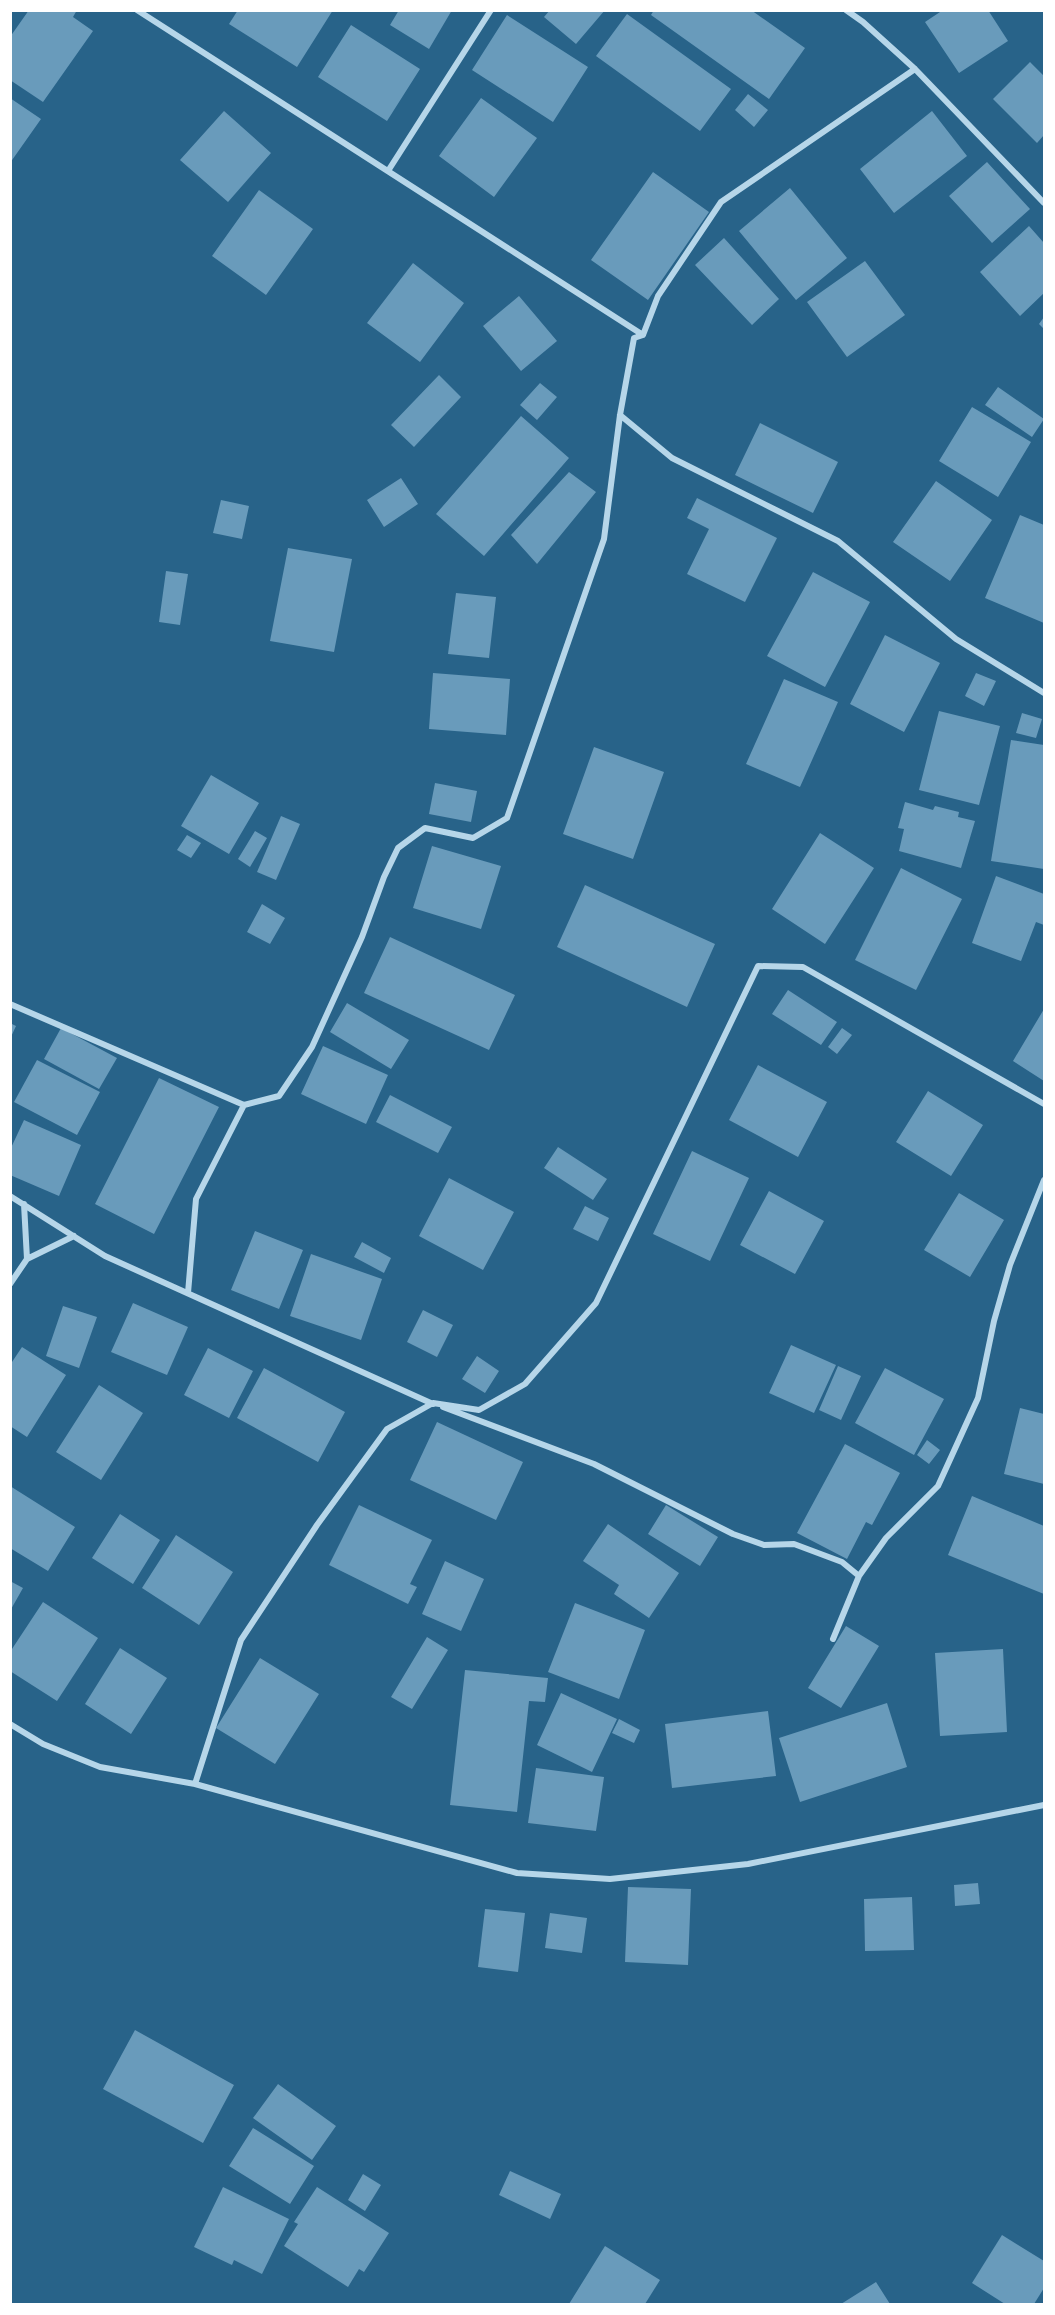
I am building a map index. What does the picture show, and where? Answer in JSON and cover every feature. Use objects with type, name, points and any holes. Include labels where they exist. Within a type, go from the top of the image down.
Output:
[{"type":"street","points":[[137,10],[643,334]]},
{"type":"street","points":[[388,171],[491,10]]},
{"type":"street","points":[[846,10],[863,22],[915,69],[1044,203]]},
{"type":"street","points":[[10,1004],[244,1105],[279,1095],[312,1047],[362,937],[384,877],[398,848],[425,828],[473,838],[507,818],[604,539],[620,415],[633,338],[643,334],[658,296],[721,201],[915,69]]},
{"type":"street","points":[[620,415],[672,458],[838,541],[956,639],[1044,693]]},
{"type":"street","points":[[195,1784],[242,1640],[317,1525],[387,1429],[433,1404],[479,1410],[525,1384],[596,1303],[758,966],[803,967],[1044,1104]]},
{"type":"street","points":[[188,1293],[196,1199],[244,1105]]},
{"type":"street","points":[[833,1639],[859,1576],[886,1538],[938,1486],[978,1398],[994,1321],[1010,1265],[1044,1180]]},
{"type":"street","points":[[10,1196],[105,1256],[433,1404],[594,1464],[733,1534],[764,1545],[794,1544],[842,1563],[859,1576]]},
{"type":"street","points":[[24,1204],[27,1258]]},
{"type":"street","points":[[10,1284],[27,1258],[74,1236]]},
{"type":"street","points":[[10,1724],[43,1743],[100,1767],[195,1784],[517,1874],[610,1880],[748,1864],[1044,1804]]},
{"type":"building","points":[[29,10],[77,10],[73,17],[93,31],[43,102],[10,80],[10,37]]},
{"type":"building","points":[[238,10],[333,10],[297,67],[229,24]]},
{"type":"building","points":[[399,10],[452,10],[429,49],[390,25]]},
{"type":"building","points":[[550,10],[605,10],[576,44],[544,17]]},
{"type":"building","points":[[654,10],[751,10],[805,48],[769,99],[651,15]]},
{"type":"building","points":[[943,10],[988,10],[1008,41],[959,73],[925,22]]},
{"type":"building","points":[[627,14],[731,89],[700,131],[596,56]]},
{"type":"building","points":[[507,15],[588,67],[553,122],[472,70]]},
{"type":"building","points":[[351,25],[420,69],[387,121],[318,77]]},
{"type":"building","points":[[1030,62],[1044,76],[1044,135],[1037,143],[993,99]]},
{"type":"building","points":[[748,94],[768,110],[754,127],[735,110]]},
{"type":"building","points":[[10,98],[41,119],[10,163]]},
{"type":"building","points":[[481,98],[537,138],[494,197],[439,156]]},
{"type":"building","points":[[224,111],[271,153],[228,202],[180,160]]},
{"type":"building","points":[[932,111],[967,156],[894,213],[860,169]]},
{"type":"building","points":[[987,162],[1030,209],[992,243],[949,196]]},
{"type":"building","points":[[653,172],[709,212],[648,300],[591,260]]},
{"type":"building","points":[[790,188],[847,258],[796,300],[739,231]]},
{"type":"building","points":[[259,190],[313,229],[266,295],[212,256]]},
{"type":"building","points":[[1029,226],[1044,243],[1044,293],[1020,316],[980,272]]},
{"type":"building","points":[[724,238],[779,299],[752,325],[695,265]]},
{"type":"building","points":[[865,261],[905,315],[847,357],[807,302]]},
{"type":"building","points":[[413,263],[464,303],[420,362],[367,323]]},
{"type":"building","points":[[519,296],[557,341],[521,371],[483,326]]},
{"type":"building","points":[[1044,317],[1044,329],[1039,324]]},
{"type":"building","points":[[439,375],[461,397],[414,447],[391,425]]},
{"type":"building","points":[[540,383],[557,397],[537,420],[520,405]]},
{"type":"building","points":[[998,387],[1044,419],[1032,437],[985,405]]},
{"type":"building","points":[[972,407],[1031,442],[998,497],[939,461]]},
{"type":"building","points":[[521,416],[569,458],[484,556],[436,514]]},
{"type":"building","points":[[760,423],[838,462],[813,513],[735,475]]},
{"type":"building","points":[[569,472],[596,492],[537,564],[511,535]]},
{"type":"building","points":[[401,478],[418,504],[384,527],[367,500]]},
{"type":"building","points":[[936,481],[992,520],[950,581],[893,542]]},
{"type":"building","points":[[697,498],[777,538],[745,602],[687,574],[709,529],[687,518]]},
{"type":"building","points":[[221,500],[249,506],[242,539],[213,533]]},
{"type":"building","points":[[1020,515],[1044,525],[1044,623],[985,598]]},
{"type":"building","points":[[288,548],[352,559],[334,652],[270,641]]},
{"type":"building","points":[[166,571],[188,574],[180,625],[159,622]]},
{"type":"building","points":[[813,572],[870,602],[825,687],[767,656]]},
{"type":"building","points":[[456,593],[496,597],[489,658],[448,654]]},
{"type":"building","points":[[885,635],[940,663],[904,732],[850,704]]},
{"type":"building","points":[[433,673],[510,679],[506,735],[429,729]]},
{"type":"building","points":[[976,673],[996,681],[984,706],[965,696]]},
{"type":"building","points":[[784,679],[838,702],[800,787],[746,764]]},
{"type":"building","points":[[939,711],[1000,726],[979,805],[919,790]]},
{"type":"building","points":[[1022,713],[1042,719],[1036,738],[1016,733]]},
{"type":"building","points":[[1011,740],[1044,745],[1044,869],[991,861]]},
{"type":"building","points":[[594,747],[664,772],[633,859],[563,834]]},
{"type":"building","points":[[211,775],[259,803],[229,854],[181,826]]},
{"type":"building","points":[[435,783],[477,791],[471,822],[429,814]]},
{"type":"building","points":[[905,802],[933,810],[935,806],[959,812],[958,817],[975,821],[961,868],[899,851],[904,829],[898,828]]},
{"type":"building","points":[[281,816],[300,824],[276,880],[257,872]]},
{"type":"building","points":[[255,831],[267,838],[250,867],[238,859]]},
{"type":"building","points":[[820,833],[874,868],[825,944],[772,909]]},
{"type":"building","points":[[187,835],[201,843],[191,858],[177,850]]},
{"type":"building","points":[[432,846],[501,866],[481,929],[413,908]]},
{"type":"building","points":[[901,868],[962,899],[916,990],[855,960]]},
{"type":"building","points":[[996,876],[1044,894],[1044,925],[1036,922],[1021,961],[972,943]]},
{"type":"building","points":[[585,885],[715,944],[687,1007],[557,947]]},
{"type":"building","points":[[262,904],[285,918],[270,944],[247,932]]},
{"type":"building","points":[[390,937],[515,995],[489,1050],[364,993]]},
{"type":"building","points":[[788,990],[837,1022],[821,1045],[772,1014]]},
{"type":"building","points":[[347,1003],[409,1040],[391,1069],[330,1032]]},
{"type":"building","points":[[1044,1009],[1044,1081],[1013,1061]]},
{"type":"building","points":[[10,1023],[16,1026],[10,1039]]},
{"type":"building","points":[[61,1028],[117,1058],[99,1089],[44,1059]]},
{"type":"building","points":[[842,1028],[852,1035],[837,1054],[828,1047]]},
{"type":"building","points":[[323,1046],[388,1075],[366,1124],[301,1094]]},
{"type":"building","points":[[37,1060],[100,1092],[77,1135],[14,1102]]},
{"type":"building","points":[[758,1065],[827,1102],[798,1157],[729,1120]]},
{"type":"building","points":[[159,1078],[219,1107],[154,1234],[95,1204]]},
{"type":"building","points":[[928,1091],[983,1125],[951,1176],[896,1142]]},
{"type":"building","points":[[390,1095],[452,1127],[438,1153],[376,1122]]},
{"type":"building","points":[[24,1120],[81,1145],[59,1196],[10,1175],[10,1150]]},
{"type":"building","points":[[558,1147],[607,1179],[593,1200],[544,1168]]},
{"type":"building","points":[[692,1151],[749,1178],[710,1261],[653,1234]]},
{"type":"building","points":[[449,1178],[514,1212],[483,1270],[419,1236]]},
{"type":"building","points":[[769,1191],[824,1221],[795,1274],[740,1245]]},
{"type":"building","points":[[959,1193],[1004,1220],[970,1277],[924,1250]]},
{"type":"building","points":[[585,1206],[609,1218],[598,1241],[573,1229]]},
{"type":"building","points":[[255,1231],[303,1250],[279,1309],[231,1290]]},
{"type":"building","points":[[362,1242],[391,1258],[384,1273],[354,1257]]},
{"type":"building","points":[[311,1254],[382,1279],[361,1340],[290,1316]]},
{"type":"building","points":[[133,1303],[188,1327],[167,1375],[111,1352]]},
{"type":"building","points":[[63,1306],[97,1317],[79,1368],[46,1356]]},
{"type":"building","points":[[423,1310],[453,1325],[437,1357],[407,1342]]},
{"type":"building","points":[[791,1345],[836,1365],[814,1413],[769,1393]]},
{"type":"building","points":[[22,1347],[66,1375],[27,1437],[10,1426],[10,1365]]},
{"type":"building","points":[[208,1348],[253,1371],[229,1418],[184,1395]]},
{"type":"building","points":[[477,1356],[499,1371],[485,1393],[462,1379]]},
{"type":"building","points":[[838,1366],[861,1376],[841,1420],[819,1410]]},
{"type":"building","points":[[264,1368],[345,1412],[318,1462],[237,1418]]},
{"type":"building","points":[[885,1368],[944,1399],[914,1455],[855,1423]]},
{"type":"building","points":[[99,1385],[143,1413],[101,1480],[56,1452]]},
{"type":"building","points":[[1020,1408],[1044,1414],[1044,1484],[1004,1474]]},
{"type":"building","points":[[437,1422],[523,1462],[496,1520],[410,1480]]},
{"type":"building","points":[[927,1440],[940,1450],[929,1464],[917,1455]]},
{"type":"building","points":[[845,1444],[900,1473],[872,1525],[866,1522],[847,1559],[797,1533]]},
{"type":"building","points":[[10,1486],[75,1527],[48,1571],[10,1548]]},
{"type":"building","points":[[972,1496],[1044,1526],[1044,1594],[948,1555]]},
{"type":"building","points":[[359,1505],[432,1540],[410,1584],[417,1587],[408,1604],[329,1565]]},
{"type":"building","points":[[666,1505],[718,1537],[700,1566],[648,1534]]},
{"type":"building","points":[[120,1514],[160,1540],[133,1584],[92,1558]]},
{"type":"building","points":[[608,1524],[679,1573],[649,1618],[614,1594],[619,1585],[583,1561]]},
{"type":"building","points":[[176,1535],[233,1572],[199,1625],[142,1588]]},
{"type":"building","points":[[445,1561],[484,1579],[461,1631],[422,1614]]},
{"type":"building","points":[[10,1581],[23,1588],[10,1611]]},
{"type":"building","points":[[43,1602],[98,1638],[57,1701],[10,1671],[10,1652]]},
{"type":"building","points":[[575,1603],[645,1630],[619,1699],[548,1672]]},
{"type":"building","points":[[846,1626],[879,1646],[841,1708],[808,1688]]},
{"type":"building","points":[[427,1637],[448,1650],[412,1709],[391,1697]]},
{"type":"building","points":[[120,1648],[167,1678],[131,1734],[85,1704]]},
{"type":"building","points":[[1003,1649],[1007,1732],[940,1736],[935,1653]]},
{"type":"building","points":[[260,1658],[319,1694],[275,1764],[216,1728]]},
{"type":"building","points":[[465,1670],[548,1678],[545,1702],[529,1701],[517,1812],[450,1805]]},
{"type":"building","points":[[561,1693],[617,1719],[592,1772],[537,1745]]},
{"type":"building","points":[[887,1703],[907,1767],[800,1802],[779,1738]]},
{"type":"building","points":[[768,1711],[776,1776],[672,1788],[665,1724]]},
{"type":"building","points":[[619,1719],[640,1730],[634,1743],[612,1733]]},
{"type":"building","points":[[536,1768],[604,1777],[596,1831],[528,1823]]},
{"type":"building","points":[[978,1883],[980,1904],[955,1906],[954,1885]]},
{"type":"building","points":[[628,1887],[691,1889],[688,1965],[625,1962]]},
{"type":"building","points":[[912,1897],[914,1950],[865,1951],[864,1899]]},
{"type":"building","points":[[485,1909],[525,1913],[518,1972],[478,1967]]},
{"type":"building","points":[[550,1913],[587,1918],[582,1953],[545,1948]]},
{"type":"building","points":[[135,2030],[234,2085],[203,2143],[103,2089]]},
{"type":"building","points":[[278,2084],[336,2126],[312,2160],[253,2118]]},
{"type":"building","points":[[253,2128],[314,2166],[290,2204],[229,2166]]},
{"type":"building","points":[[510,2171],[561,2194],[550,2219],[499,2195]]},
{"type":"building","points":[[363,2174],[381,2185],[365,2211],[348,2200]]},
{"type":"building","points":[[223,2187],[289,2219],[262,2274],[234,2260],[232,2265],[194,2247]]},
{"type":"building","points":[[317,2187],[389,2233],[364,2272],[359,2269],[348,2287],[284,2246],[298,2224],[294,2222]]},
{"type":"building","points":[[1002,2235],[1044,2261],[1044,2288],[1034,2304],[1005,2304],[972,2283]]},
{"type":"building","points":[[605,2246],[660,2280],[645,2304],[569,2304]]},
{"type":"building","points":[[876,2282],[890,2304],[841,2304]]}]
